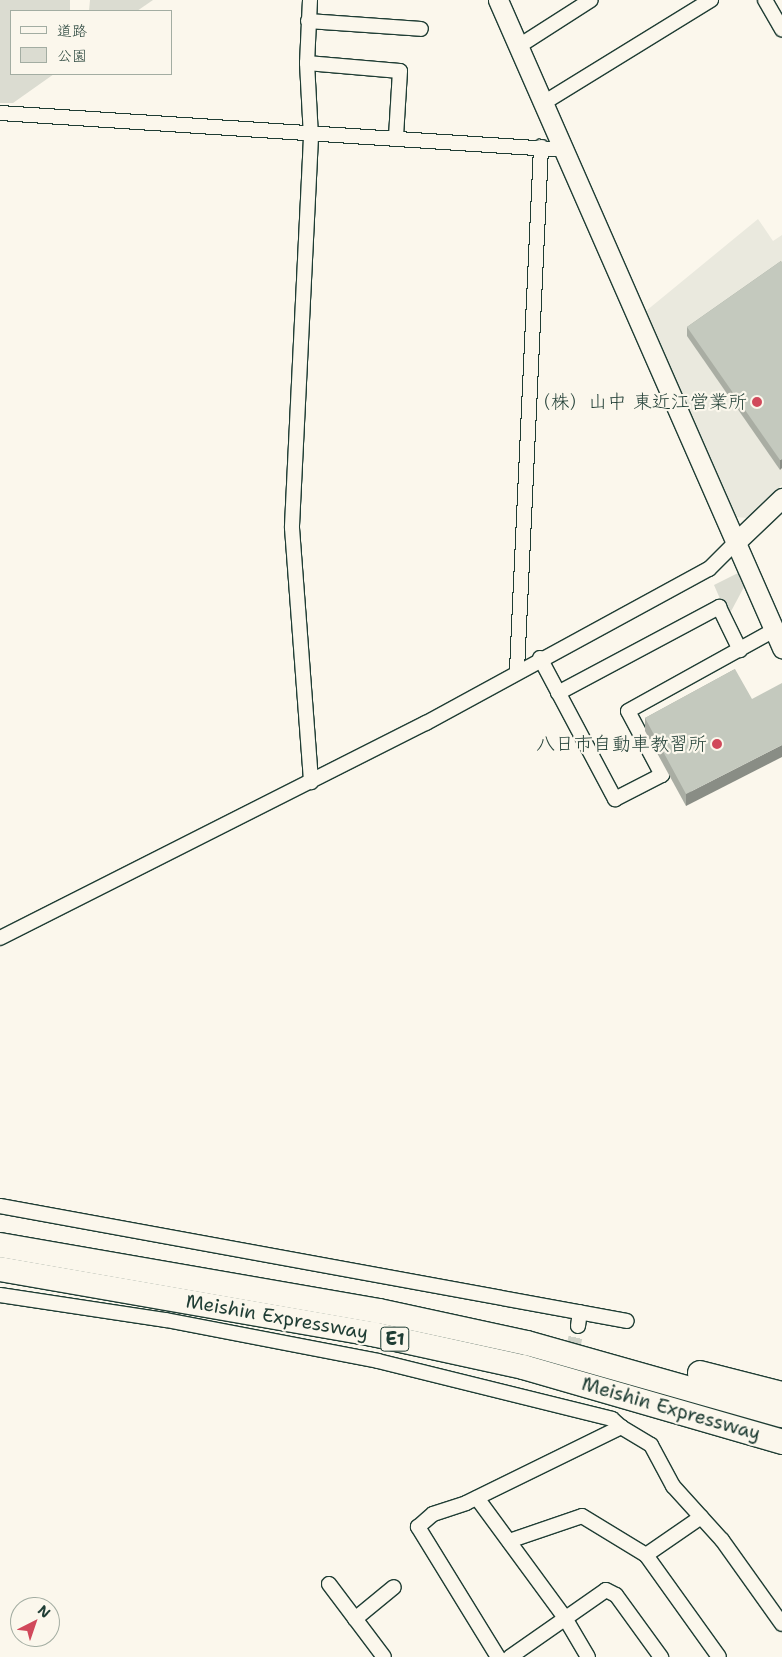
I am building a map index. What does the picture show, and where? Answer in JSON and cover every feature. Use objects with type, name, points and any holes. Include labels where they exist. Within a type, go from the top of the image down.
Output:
[{"type":"highway","name":"Meishin Expressway","points":[[0,1244],[379,1311],[606,1362],[782,1415]]},
{"type":"highway","name":"Meishin Expressway","points":[[0,1268],[373,1334],[523,1367],[782,1442]]},
{"type":"highway","points":[[379,1311],[690,1371],[782,1394]]},
{"type":"street","points":[[310,0],[307,63],[312,137],[304,213],[292,528],[311,782]]},
{"type":"street","points":[[498,0],[546,102],[694,451],[738,540],[782,648]]},
{"type":"street","points":[[519,46],[591,0]]},
{"type":"street","points":[[546,102],[711,0]]},
{"type":"street","points":[[765,0],[782,28]]},
{"type":"street","points":[[308,21],[421,30]]},
{"type":"street","points":[[307,63],[400,71],[396,137]]},
{"type":"street","points":[[0,113],[75,115],[312,137],[396,137],[566,150]]},
{"type":"street","points":[[517,670],[541,147]]},
{"type":"street","points":[[0,938],[311,782],[517,670],[709,569],[782,498]]},
{"type":"street","points":[[558,693],[719,607],[740,650]]},
{"type":"street","points":[[540,658],[615,799],[662,775],[628,711],[774,630]]},
{"type":"street","points":[[0,1206],[627,1321]]},
{"type":"street","points":[[0,1295],[166,1320],[378,1361],[612,1419],[621,1427],[651,1445],[673,1486],[701,1517],[782,1624]]},
{"type":"street","points":[[578,1326],[580,1312]]},
{"type":"street","points":[[561,1406],[564,1392]]},
{"type":"street","points":[[621,1427],[477,1498],[425,1518],[418,1533],[502,1656],[565,1618],[600,1592],[611,1590],[661,1657]]},
{"type":"street","points":[[477,1498],[565,1618],[588,1657]]},
{"type":"street","points":[[509,1541],[582,1516],[646,1556],[719,1657]]},
{"type":"street","points":[[646,1556],[701,1517]]},
{"type":"street","points":[[329,1584],[384,1657]]},
{"type":"street","points":[[355,1619],[394,1587]]},
{"type":"shaded area","points":[[758,219],[773,241],[782,235],[782,485],[747,518],[736,517],[646,311]]},
{"type":"green space","points":[[0,0],[70,0],[70,10],[10,10],[10,75],[53,75],[13,103],[0,103]]},
{"type":"green space","points":[[90,0],[153,0],[138,10],[89,10]]},
{"type":"green space","points":[[738,573],[744,587],[728,617],[714,585]]},
{"type":"building","name":"（株）山中 東近江営業所","points":[[781,261],[782,459],[780,460],[687,327]]},
{"type":"building","name":"八日市自動車教習所","points":[[735,669],[752,699],[782,683],[782,745],[686,794],[645,718]]},
{"type":"tunnel","points":[[563,1392],[578,1326]]},
{"type":"place","name":"（株）山中 東近江営業所","points":[[757,402]]},
{"type":"place","name":"八日市自動車教習所","points":[[717,744]]}]
